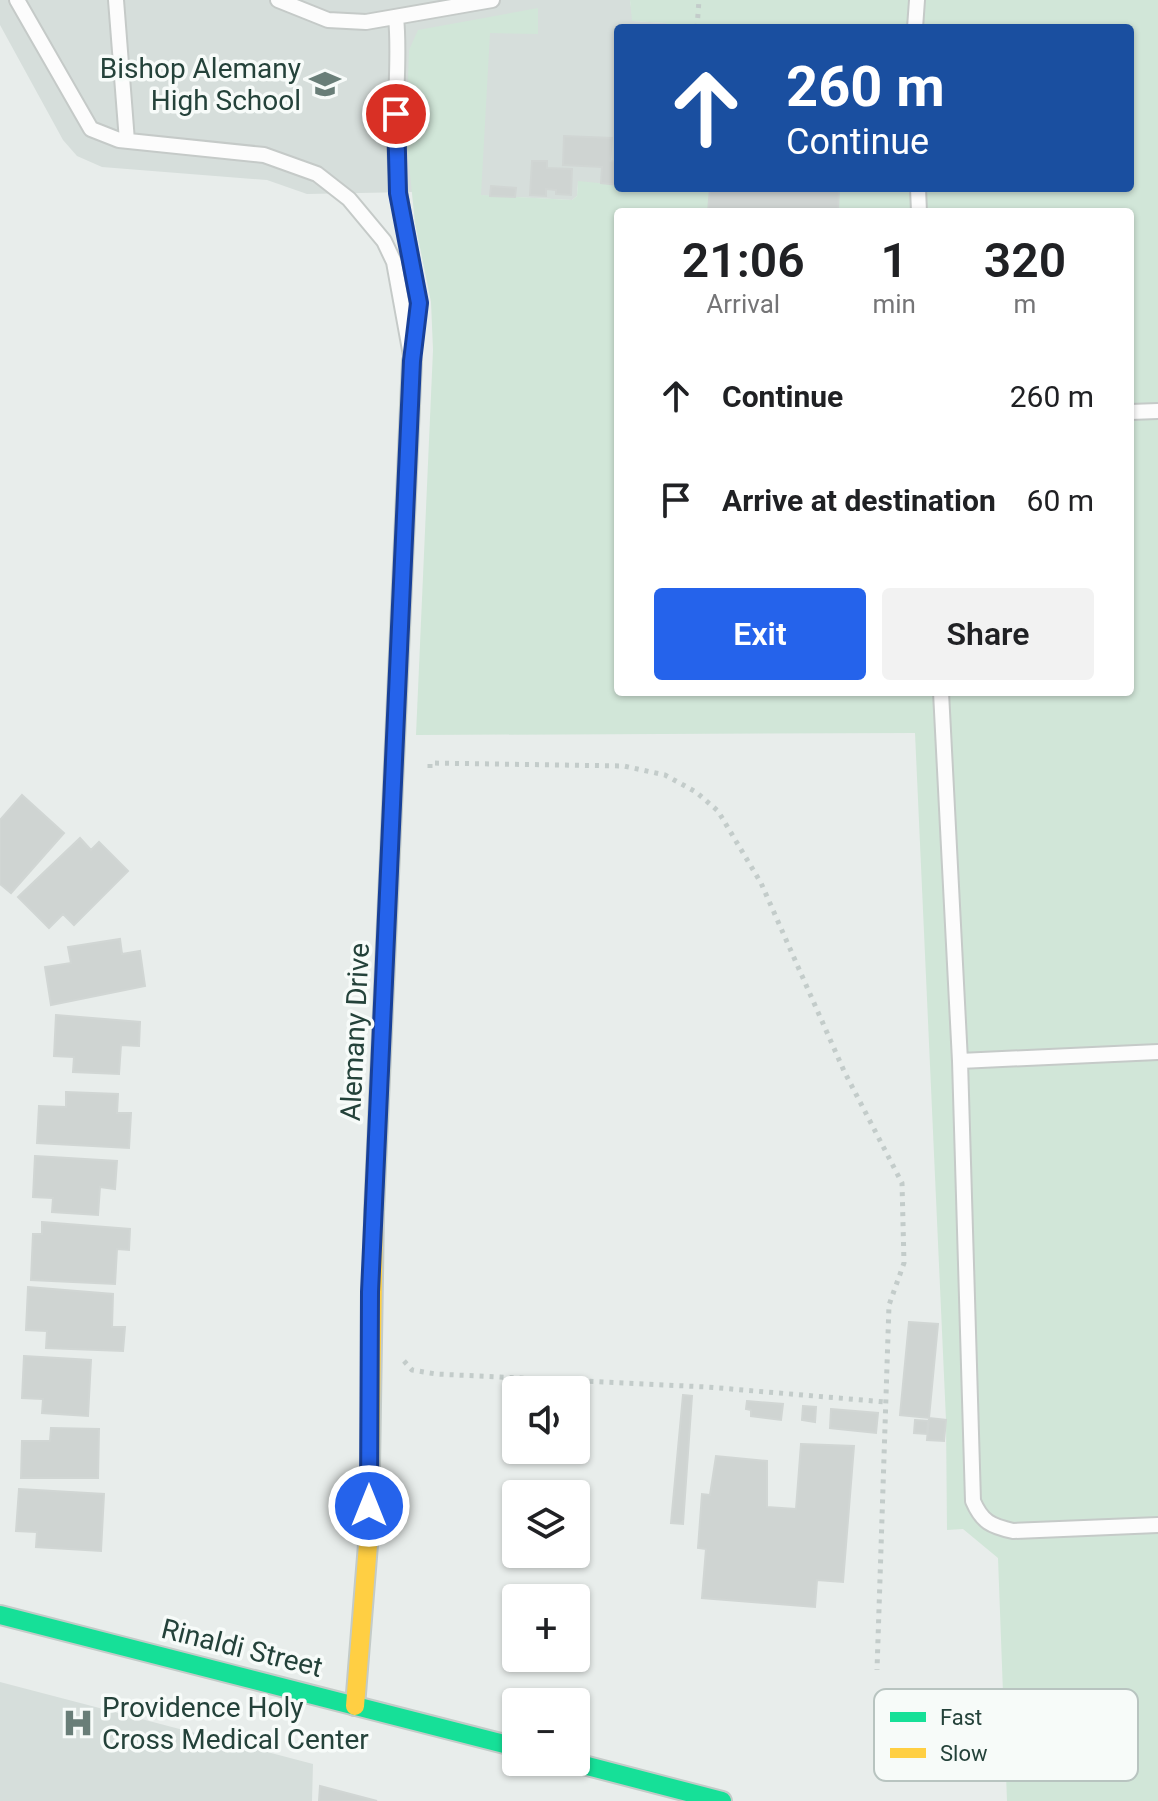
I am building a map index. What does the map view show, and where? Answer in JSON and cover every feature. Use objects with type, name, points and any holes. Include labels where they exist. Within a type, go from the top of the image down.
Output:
[{"type":"street","name":"Alemany Drive","points":[[355,1706],[369,1532],[370,1292],[412,361]]},
{"type":"street","name":"Rinaldi Street","points":[[0,1615],[502,1743]]},
{"type":"street","points":[[590,1767],[722,1801]]},
{"type":"lane","points":[[17,0],[91,129],[127,141],[264,155],[304,168],[329,182],[367,219],[390,252],[400,286],[412,361]]},
{"type":"lane","points":[[116,0],[127,141]]},
{"type":"lane","points":[[278,0],[302,13],[328,20],[366,22],[492,0]]},
{"type":"lane","points":[[915,24],[917,0]]},
{"type":"lane","points":[[396,17],[400,58],[395,142],[398,193],[419,303],[412,361]]},
{"type":"lane","points":[[1134,412],[1158,411]]},
{"type":"lane","points":[[941,696],[960,1061],[973,1501],[980,1519],[993,1527],[1013,1531],[1158,1525]]},
{"type":"lane","points":[[960,1061],[1158,1052]]},
{"type":"path","points":[[697,24],[699,0]]},
{"type":"path","points":[[429,779],[430,763],[624,766],[665,775],[696,792],[718,811],[761,883],[844,1071],[902,1183],[904,1263],[889,1305],[877,1670]]},
{"type":"path","points":[[404,1348],[404,1363],[412,1370],[436,1374],[707,1387],[886,1402]]},
{"type":"shaded area","name":"Bishop Alemany High School","points":[[0,0],[630,0],[633,21],[667,23],[614,24],[614,185],[578,182],[577,196],[572,200],[411,192],[307,194],[267,180],[102,167],[77,156],[63,140],[0,25]]},
{"type":"shaded area","name":"Providence Holy Cross Medical Center","points":[[0,1682],[313,1764],[312,1801],[0,1801]]},
{"type":"green space","points":[[630,0],[1158,0],[1158,1801],[1007,1801],[1006,1781],[1138,1781],[1138,1689],[1003,1689],[998,1558],[963,1529],[947,1530],[946,1420],[915,733],[416,735],[433,350],[431,302],[415,223],[406,135],[409,50],[418,30],[538,8],[538,34],[490,33],[481,195],[572,200],[577,196],[578,181],[614,185],[614,192],[1134,192],[1134,24],[632,21]]},
{"type":"building","points":[[564,136],[612,138],[610,161],[614,162],[614,185],[601,183],[602,167],[563,165]]},
{"type":"building","points":[[532,161],[547,161],[547,168],[572,169],[571,195],[556,194],[556,190],[546,189],[546,196],[530,195]]},
{"type":"building","points":[[491,186],[516,188],[515,197],[490,196]]},
{"type":"building","points":[[710,192],[839,192],[838,208],[708,208]]},
{"type":"building","points":[[22,795],[64,833],[11,893],[0,884],[0,820]]},
{"type":"building","points":[[80,838],[91,850],[99,842],[128,871],[74,925],[63,914],[49,928],[18,897]]},
{"type":"building","points":[[120,939],[122,954],[140,951],[145,986],[51,1005],[45,967],[71,963],[68,947]]},
{"type":"building","points":[[56,1015],[140,1022],[139,1046],[121,1045],[119,1074],[73,1072],[74,1057],[54,1056]]},
{"type":"building","points":[[66,1092],[118,1094],[117,1113],[131,1113],[129,1148],[37,1143],[39,1106],[66,1107]]},
{"type":"building","points":[[35,1156],[117,1161],[115,1189],[100,1187],[98,1215],[52,1212],[53,1198],[33,1197]]},
{"type":"building","points":[[42,1222],[130,1229],[129,1250],[117,1249],[115,1284],[31,1280],[33,1234],[42,1234]]},
{"type":"building","points":[[28,1287],[113,1294],[112,1327],[125,1327],[123,1351],[46,1348],[47,1331],[26,1330]]},
{"type":"building","points":[[909,1322],[938,1324],[929,1418],[900,1415]]},
{"type":"building","points":[[24,1356],[91,1360],[88,1416],[42,1413],[43,1399],[22,1398]]},
{"type":"building","points":[[683,1395],[692,1396],[683,1524],[671,1523]]},
{"type":"building","points":[[747,1401],[783,1404],[781,1420],[751,1416],[751,1410],[746,1409]]},
{"type":"building","points":[[803,1406],[816,1407],[815,1422],[802,1420]]},
{"type":"building","points":[[831,1409],[878,1413],[876,1433],[830,1428]]},
{"type":"building","points":[[929,1418],[946,1420],[944,1441],[927,1440]]},
{"type":"building","points":[[915,1420],[928,1421],[927,1434],[914,1433]]},
{"type":"building","points":[[51,1428],[99,1429],[98,1478],[21,1478],[22,1441],[50,1441]]},
{"type":"building","points":[[801,1444],[854,1446],[843,1582],[817,1580],[815,1607],[702,1598],[706,1549],[698,1548],[702,1494],[710,1495],[716,1456],[767,1461],[767,1507],[796,1509]]},
{"type":"building","points":[[19,1489],[104,1494],[101,1551],[36,1547],[37,1532],[16,1531]]},
{"type":"building","points":[[320,1786],[377,1801],[319,1801]]},
{"type":"traffic: fast","points":[[374,1212],[412,361]]},
{"type":"traffic: fast","points":[[0,1615],[502,1743]]},
{"type":"traffic: fast","points":[[590,1767],[722,1801]]},
{"type":"traffic: slow","points":[[355,1706],[369,1532],[374,1212]]},
{"type":"place","name":"Bishop Alemany High School","points":[[325,84]]},
{"type":"place","name":"Providence Holy Cross Medical Center","points":[[78,1723]]},
{"type":"route","points":[[369,1506],[370,1292],[412,361],[419,303],[416,271],[398,193],[396,114]]}]
